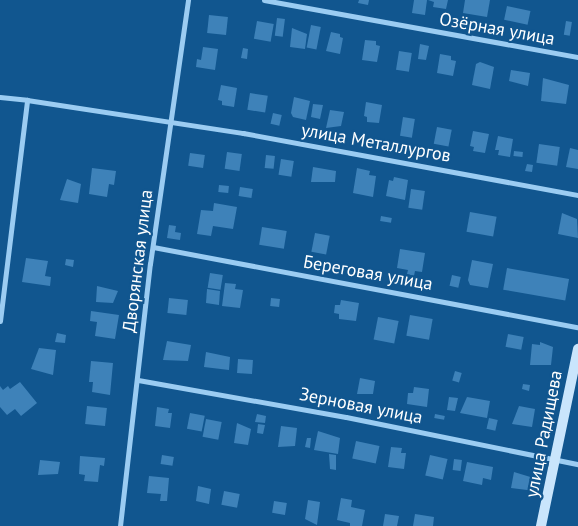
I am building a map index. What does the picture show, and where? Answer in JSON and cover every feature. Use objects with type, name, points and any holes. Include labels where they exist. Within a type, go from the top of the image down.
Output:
[{"type":"street","name":"Дворянская улица","points":[[120,526],[152,247],[188,0]]},
{"type":"street","name":"Озёрная улица","points":[[264,0],[578,57]]},
{"type":"street","points":[[0,96],[27,100],[0,321]]},
{"type":"street","name":"улица Металлургов","points":[[27,100],[375,156],[578,195]]},
{"type":"street","name":"Береговая улица","points":[[152,247],[578,326]]},
{"type":"street","name":"улица Радищева","points":[[541,526],[578,349]]},
{"type":"street","name":"Зерновая улица","points":[[138,380],[556,458],[578,464]]},
{"type":"building","points":[[359,0],[369,0],[368,5],[358,3]]},
{"type":"building","points":[[414,0],[427,0],[425,15],[412,13]]},
{"type":"building","points":[[428,0],[448,0],[446,9],[433,7],[434,2]]},
{"type":"building","points":[[465,0],[490,0],[487,17],[463,13]]},
{"type":"building","points":[[507,6],[530,11],[528,25],[504,20]]},
{"type":"building","points":[[209,15],[228,17],[226,35],[207,33]]},
{"type":"building","points":[[277,18],[285,19],[283,37],[275,36]]},
{"type":"building","points":[[257,21],[274,24],[271,42],[254,39]]},
{"type":"building","points":[[566,21],[572,22],[570,36],[564,35]]},
{"type":"building","points":[[311,25],[321,27],[316,49],[307,48]]},
{"type":"building","points":[[292,28],[307,34],[305,49],[290,47]]},
{"type":"building","points":[[331,32],[340,34],[340,37],[343,38],[340,54],[326,51]]},
{"type":"building","points":[[365,40],[376,41],[376,45],[380,46],[377,62],[362,60]]},
{"type":"building","points":[[420,44],[429,46],[426,60],[418,59]]},
{"type":"building","points":[[203,47],[218,49],[215,70],[196,67],[197,59],[201,60]]},
{"type":"building","points":[[243,48],[248,49],[247,59],[241,58]]},
{"type":"building","points":[[399,51],[412,53],[409,72],[396,70]]},
{"type":"building","points":[[440,54],[451,56],[451,60],[456,61],[453,76],[437,73]]},
{"type":"building","points":[[480,62],[494,67],[490,89],[472,85],[476,64]]},
{"type":"building","points":[[511,70],[530,73],[528,86],[509,81]]},
{"type":"building","points":[[543,78],[569,85],[566,104],[541,101]]},
{"type":"building","points":[[221,85],[237,88],[234,107],[222,105],[222,101],[218,100]]},
{"type":"building","points":[[250,93],[268,96],[265,113],[247,110]]},
{"type":"building","points":[[294,97],[310,101],[306,120],[293,117],[291,113]]},
{"type":"building","points":[[366,102],[382,105],[379,123],[367,122],[367,117],[364,116]]},
{"type":"building","points":[[313,104],[323,105],[320,119],[311,117]]},
{"type":"building","points":[[330,110],[344,112],[341,126],[326,128]]},
{"type":"building","points":[[273,113],[282,115],[279,126],[271,124]]},
{"type":"building","points":[[403,117],[415,119],[412,138],[400,136]]},
{"type":"building","points":[[437,127],[452,130],[448,147],[434,144]]},
{"type":"building","points":[[473,131],[489,134],[485,153],[473,151],[474,147],[470,146]]},
{"type":"building","points":[[498,136],[513,139],[510,157],[498,155],[499,150],[495,150]]},
{"type":"building","points":[[539,144],[560,147],[557,166],[536,163]]},
{"type":"building","points":[[570,148],[578,150],[578,169],[566,167]]},
{"type":"building","points":[[514,151],[523,152],[522,157],[513,156]]},
{"type":"building","points":[[227,152],[242,154],[239,171],[225,169]]},
{"type":"building","points":[[190,153],[205,155],[203,168],[188,166]]},
{"type":"building","points":[[266,155],[275,156],[274,169],[265,168]]},
{"type":"building","points":[[281,159],[294,161],[291,177],[278,175]]},
{"type":"building","points":[[527,164],[533,165],[532,172],[525,171]]},
{"type":"building","points":[[313,167],[336,171],[335,182],[311,182]]},
{"type":"building","points":[[92,168],[116,171],[114,185],[109,184],[107,197],[89,194]]},
{"type":"building","points":[[357,168],[370,171],[369,175],[376,176],[373,197],[353,193]]},
{"type":"building","points":[[394,177],[408,180],[405,200],[386,196],[389,180],[393,181]]},
{"type":"building","points":[[67,179],[81,184],[78,203],[60,200]]},
{"type":"building","points":[[219,185],[229,186],[228,193],[218,192]]},
{"type":"building","points":[[240,187],[253,189],[251,198],[239,196]]},
{"type":"building","points":[[411,189],[425,191],[422,210],[408,208]]},
{"type":"building","points":[[214,203],[237,207],[233,229],[213,226],[211,236],[197,234],[201,210],[213,211]]},
{"type":"building","points":[[470,212],[497,217],[493,236],[467,232]]},
{"type":"building","points":[[562,213],[577,219],[578,238],[558,234]]},
{"type":"building","points":[[381,216],[392,218],[391,223],[380,221]]},
{"type":"building","points":[[169,225],[176,226],[175,232],[181,233],[180,240],[167,238]]},
{"type":"building","points":[[262,227],[287,231],[284,249],[259,245]]},
{"type":"building","points":[[315,233],[330,236],[326,255],[311,252]]},
{"type":"building","points":[[400,249],[425,253],[422,272],[415,271],[414,276],[407,274],[408,270],[397,268]]},
{"type":"building","points":[[26,258],[48,261],[45,276],[51,277],[50,286],[22,282]]},
{"type":"building","points":[[66,259],[74,260],[73,267],[65,265]]},
{"type":"building","points":[[472,260],[493,264],[488,288],[470,285],[468,280]]},
{"type":"building","points":[[507,268],[569,279],[565,301],[503,290]]},
{"type":"building","points":[[210,273],[223,275],[220,290],[208,288]]},
{"type":"building","points":[[452,275],[461,277],[458,288],[450,286]]},
{"type":"building","points":[[225,283],[236,284],[235,289],[243,290],[240,308],[222,306]]},
{"type":"building","points":[[97,286],[118,291],[113,303],[96,302]]},
{"type":"building","points":[[207,289],[220,291],[219,305],[206,303]]},
{"type":"building","points":[[169,298],[188,300],[186,315],[167,313]]},
{"type":"building","points":[[271,298],[280,299],[279,307],[270,306]]},
{"type":"building","points":[[341,300],[359,303],[356,321],[339,319],[339,314],[334,313],[335,305],[340,305]]},
{"type":"building","points":[[91,311],[119,315],[115,339],[95,336],[97,322],[90,321]]},
{"type":"building","points":[[410,315],[433,319],[429,340],[406,336]]},
{"type":"building","points":[[378,317],[399,321],[394,344],[374,340]]},
{"type":"building","points":[[57,333],[66,335],[65,343],[55,342]]},
{"type":"building","points":[[508,334],[524,337],[521,350],[506,347]]},
{"type":"building","points":[[167,341],[191,345],[188,361],[163,360]]},
{"type":"building","points":[[540,342],[553,347],[551,365],[530,365],[532,344],[540,345]]},
{"type":"building","points":[[39,348],[56,350],[53,375],[31,369]]},
{"type":"building","points":[[206,352],[230,357],[229,370],[204,367]]},
{"type":"building","points":[[238,359],[253,360],[252,374],[237,373]]},
{"type":"building","points":[[91,361],[113,363],[110,395],[92,392],[93,382],[89,382]]},
{"type":"building","points":[[455,371],[462,373],[459,383],[452,381]]},
{"type":"building","points":[[360,378],[375,381],[373,394],[357,394]]},
{"type":"building","points":[[20,382],[37,403],[21,416],[15,409],[7,415],[0,407],[0,386],[3,390],[8,386],[10,389]]},
{"type":"building","points":[[523,384],[530,385],[529,391],[522,389]]},
{"type":"building","points":[[414,387],[429,389],[427,407],[407,404],[408,393],[413,393]]},
{"type":"building","points":[[449,397],[458,398],[455,411],[447,410]]},
{"type":"building","points":[[467,397],[490,401],[487,418],[460,413]]},
{"type":"building","points":[[87,406],[107,408],[105,426],[85,424]]},
{"type":"building","points":[[519,406],[535,409],[532,427],[512,424]]},
{"type":"building","points":[[157,407],[169,409],[168,413],[172,413],[170,428],[155,426]]},
{"type":"building","points":[[190,413],[205,416],[202,432],[187,429]]},
{"type":"building","points":[[257,414],[266,416],[265,423],[255,422]]},
{"type":"building","points":[[435,414],[445,416],[444,420],[434,418]]},
{"type":"building","points":[[489,418],[498,420],[495,431],[487,429]]},
{"type":"building","points":[[206,419],[222,422],[218,440],[203,437]]},
{"type":"building","points":[[237,423],[251,429],[248,445],[234,443]]},
{"type":"building","points":[[258,424],[265,425],[263,434],[257,433]]},
{"type":"building","points":[[281,426],[297,428],[295,446],[278,447]]},
{"type":"building","points":[[318,431],[340,438],[338,454],[314,450]]},
{"type":"building","points":[[307,438],[311,438],[310,448],[305,447]]},
{"type":"building","points":[[356,441],[379,446],[376,464],[352,459]]},
{"type":"building","points":[[391,447],[402,448],[401,453],[406,453],[404,469],[388,467]]},
{"type":"building","points":[[329,454],[336,455],[336,470],[330,469]]},
{"type":"building","points":[[162,455],[174,457],[172,466],[161,464]]},
{"type":"building","points":[[430,455],[448,459],[443,480],[425,475]]},
{"type":"building","points":[[80,456],[105,458],[104,466],[100,465],[98,482],[84,481],[85,475],[79,474]]},
{"type":"building","points":[[454,459],[462,460],[461,471],[453,470]]},
{"type":"building","points":[[40,460],[60,462],[58,474],[38,475]]},
{"type":"building","points":[[467,462],[493,467],[491,480],[483,478],[482,485],[463,481]]},
{"type":"building","points":[[514,472],[537,479],[535,491],[511,488]]},
{"type":"building","points":[[149,476],[169,478],[167,501],[160,501],[161,494],[147,493]]},
{"type":"building","points":[[198,486],[211,489],[209,504],[196,501]]},
{"type":"building","points":[[224,491],[240,494],[237,508],[221,505]]},
{"type":"building","points":[[341,498],[352,500],[351,507],[365,510],[362,526],[350,526],[350,523],[337,520]]},
{"type":"building","points":[[308,500],[320,502],[317,525],[305,519]]},
{"type":"building","points":[[274,501],[287,503],[285,515],[272,513]]},
{"type":"building","points":[[385,514],[399,516],[397,526],[383,526]]},
{"type":"building","points":[[415,514],[434,517],[433,526],[413,526]]}]
